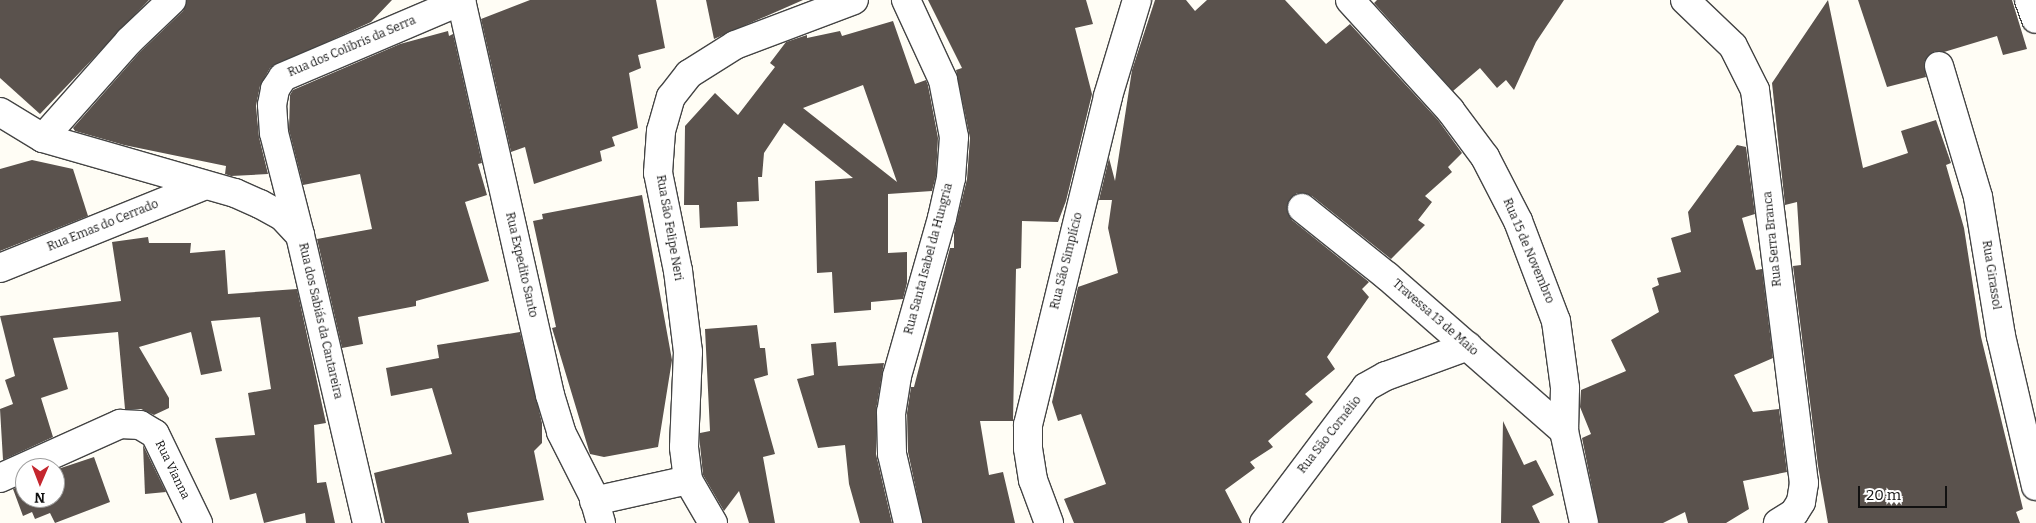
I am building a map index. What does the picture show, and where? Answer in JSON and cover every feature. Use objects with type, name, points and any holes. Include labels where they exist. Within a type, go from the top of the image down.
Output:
[{"type":"street","points":[[43,138],[129,41],[172,0]]},
{"type":"street","name":"Rua dos Colibris da Serra","points":[[300,235],[274,133],[272,105],[275,90],[283,77],[461,0]]},
{"type":"street","name":"Rua Expedito Santo","points":[[461,0],[550,395],[572,459],[598,512]]},
{"type":"street","name":"Rua São Felipe Neri","points":[[713,523],[688,480],[684,447],[688,352],[678,271],[658,173],[661,131],[671,97],[689,74],[735,45],[854,0]]},
{"type":"street","name":"Rua Santa Isabel da Hungria","points":[[906,0],[943,80],[954,137],[951,178],[942,218],[897,376],[892,412],[892,454],[908,523]]},
{"type":"street","name":"Rua São Simplício","points":[[1049,523],[1034,480],[1028,448],[1028,425],[1108,96],[1137,0]]},
{"type":"street","name":"Rua 15 de Novembro","points":[[1350,0],[1450,110],[1485,157],[1518,221],[1556,321],[1565,388],[1564,431],[1584,523]]},
{"type":"street","name":"Rua Serra Branca","points":[[1685,0],[1733,46],[1756,90],[1804,483],[1801,502],[1794,513],[1778,523]]},
{"type":"street","points":[[2029,0],[2036,18]]},
{"type":"street","name":"Rua Girassol","points":[[1939,66],[1978,196],[2001,336],[2036,486]]},
{"type":"street","name":"Rua dos Sabiás da Cantareira","points":[[0,112],[43,138],[205,185],[260,204],[283,217],[300,235],[367,523]]},
{"type":"street","name":"Rua Emas do Cerrado","points":[[0,268],[205,185]]},
{"type":"street","name":"Travessa 13 de Maio","points":[[1302,208],[1468,346],[1564,431]]},
{"type":"street","name":"Rua São Cornélio","points":[[1264,523],[1366,387],[1386,376],[1468,346]]},
{"type":"street","name":"Rua Vianna","points":[[0,478],[120,424],[140,425],[154,434],[198,523]]},
{"type":"street","points":[[598,512],[688,480]]},
{"type":"building","points":[[0,0],[149,0],[40,114],[0,78]]},
{"type":"building","points":[[187,0],[392,0],[371,22],[270,68],[260,86],[256,106],[259,137],[268,174],[231,176],[225,174],[226,166],[124,145],[75,131],[73,128],[140,52],[183,11]]},
{"type":"building","points":[[530,0],[656,0],[665,48],[638,55],[641,68],[629,73],[638,128],[612,137],[615,146],[600,151],[602,161],[534,184],[525,147],[511,152],[481,19]]},
{"type":"building","points":[[706,0],[803,0],[714,39]]},
{"type":"building","points":[[928,0],[1086,0],[1093,24],[1075,28],[1092,94],[1066,201],[1058,222],[1022,221],[1021,268],[1016,269],[1013,421],[980,421],[989,475],[1003,472],[1015,523],[923,523],[908,452],[907,413],[911,387],[914,387],[950,248],[954,248],[954,232],[967,179],[970,138],[956,70],[962,68]]},
{"type":"building","points":[[1155,0],[1186,0],[1195,11],[1207,0],[1285,0],[1326,44],[1350,24],[1438,120],[1462,153],[1448,167],[1452,172],[1425,196],[1432,202],[1418,220],[1425,225],[1391,259],[1312,196],[1297,193],[1290,199],[1287,206],[1292,220],[1369,282],[1362,289],[1369,297],[1327,357],[1335,369],[1305,394],[1313,402],[1268,441],[1273,447],[1250,462],[1255,468],[1225,490],[1242,523],[1074,523],[1064,499],[1106,484],[1081,414],[1058,421],[1052,402],[1078,287],[1118,273],[1108,228],[1112,200],[1099,200],[1109,158],[1115,181],[1132,70]]},
{"type":"building","points":[[1377,0],[1564,0],[1536,42],[1514,90],[1506,80],[1497,88],[1480,68],[1453,91],[1374,3]]},
{"type":"building","points":[[1828,0],[1863,168],[1908,153],[1901,131],[1936,120],[1951,163],[1946,165],[1964,228],[1981,337],[2023,509],[2016,512],[2020,523],[1828,523],[1818,466],[1793,266],[1801,265],[1797,202],[1785,205],[1772,83]]},
{"type":"building","points":[[1858,0],[2012,0],[2027,49],[2003,55],[1997,36],[1944,52],[1935,51],[1924,62],[1926,77],[1887,87]]},
{"type":"building","points":[[893,21],[915,84],[926,80],[928,85],[938,138],[936,176],[932,191],[888,194],[888,253],[907,252],[907,283],[903,299],[871,302],[871,310],[834,313],[832,272],[817,273],[815,181],[853,178],[784,123],[764,153],[762,177],[758,177],[759,201],[737,202],[738,226],[700,228],[699,205],[684,205],[685,126],[715,93],[738,115],[775,67],[770,63],[786,42],[807,35],[807,38],[840,31],[842,36]],"holes":[[[863,85],[897,182],[803,108]]]},
{"type":"building","points":[[448,31],[449,36],[453,34],[482,163],[478,164],[487,195],[465,202],[489,281],[416,301],[416,306],[358,317],[363,344],[342,348],[317,239],[372,229],[360,174],[303,185],[289,130],[290,95],[293,90],[400,44]]},
{"type":"building","points":[[1737,145],[1746,147],[1755,214],[1742,218],[1756,270],[1762,269],[1773,358],[1734,375],[1753,412],[1779,409],[1787,472],[1743,481],[1749,509],[1726,523],[1688,523],[1685,512],[1663,523],[1599,523],[1582,438],[1591,434],[1580,407],[1581,390],[1626,371],[1611,340],[1659,312],[1652,288],[1659,285],[1657,278],[1681,272],[1671,238],[1691,232],[1688,212]]},
{"type":"building","points":[[32,160],[73,169],[88,216],[0,251],[0,169]]},
{"type":"building","points":[[642,195],[672,360],[658,447],[604,457],[590,454],[552,328],[556,327],[533,221],[543,219],[542,214]]},
{"type":"building","points":[[148,237],[149,243],[191,243],[190,253],[225,250],[228,294],[297,289],[326,423],[314,425],[317,483],[326,482],[335,523],[306,523],[305,513],[264,523],[256,493],[230,500],[215,438],[255,435],[248,393],[271,389],[260,317],[211,321],[222,371],[201,375],[191,332],[139,347],[169,398],[169,408],[154,415],[141,409],[125,409],[118,332],[53,338],[68,389],[41,398],[53,437],[3,460],[0,409],[13,404],[5,380],[15,376],[0,316],[121,301],[112,242]]},
{"type":"building","points":[[757,325],[760,348],[765,348],[768,375],[754,379],[775,454],[763,457],[775,523],[749,523],[739,491],[724,511],[703,475],[700,445],[700,433],[710,431],[705,329]]},
{"type":"building","points":[[520,332],[542,423],[542,443],[534,451],[544,500],[467,513],[469,523],[385,523],[374,473],[452,454],[432,388],[391,396],[386,368],[439,358],[437,345]]},
{"type":"building","points":[[836,342],[838,366],[884,363],[876,410],[876,454],[892,523],[860,523],[849,484],[845,445],[818,448],[797,379],[814,375],[811,344]]},
{"type":"building","points":[[1503,421],[1524,465],[1536,460],[1554,495],[1532,506],[1540,523],[1501,523]]},
{"type":"building","points":[[143,445],[166,492],[145,494]]},
{"type":"building","points":[[94,457],[110,502],[55,523],[50,513],[35,519],[32,512],[23,516],[20,508],[65,508],[65,467]]}]
